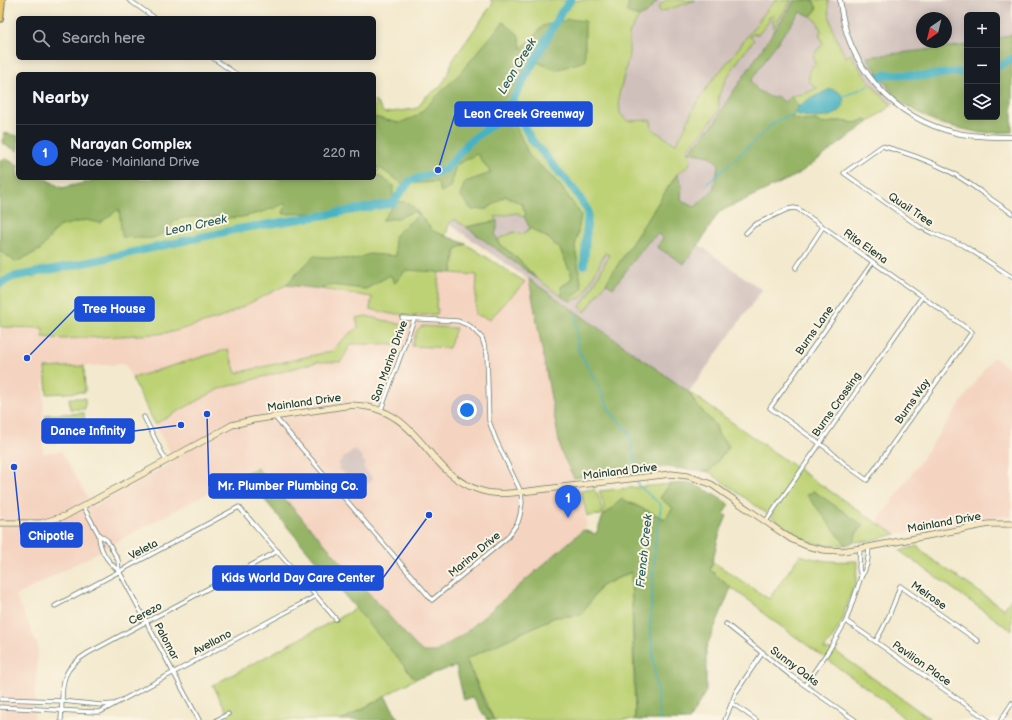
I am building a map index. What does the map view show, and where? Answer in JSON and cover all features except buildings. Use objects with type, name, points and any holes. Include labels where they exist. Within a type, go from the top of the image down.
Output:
[{"type":"main road","points":[[0,19],[2,0]]},
{"type":"main road","name":"Mainland Drive","points":[[0,523],[40,523],[65,516],[232,425],[274,416],[351,406],[368,407],[381,410],[393,416],[406,425],[444,468],[464,484],[488,492],[504,494],[671,474],[684,476],[705,481],[720,489],[791,539],[816,549],[833,551],[869,547],[989,524],[1012,524]]},
{"type":"street","points":[[129,0],[152,16]]},
{"type":"street","points":[[840,0],[846,32],[858,61],[877,86],[900,108],[928,124],[958,134],[1012,137]]},
{"type":"street","points":[[216,60],[233,72]]},
{"type":"street","name":"Quail Tree","points":[[1012,213],[969,183],[946,170],[916,156],[882,146],[844,173],[920,227],[963,245],[1012,277]]},
{"type":"street","name":"Rita Elena","points":[[746,233],[754,225],[792,208],[798,210],[972,332]]},
{"type":"street","points":[[796,268],[824,227]]},
{"type":"street","name":"Burns Lane","points":[[820,443],[770,408],[873,262]]},
{"type":"street","name":"Burns Crossing","points":[[766,521],[922,297]]},
{"type":"street","points":[[402,318],[458,321],[466,324],[476,331],[482,338],[487,354],[489,421],[496,440],[521,492]]},
{"type":"street","name":"San Marino Drive","points":[[381,410],[414,319]]},
{"type":"street","name":"Burns Way","points":[[820,443],[846,465],[867,480],[972,332]]},
{"type":"street","name":"Marina Drive","points":[[274,416],[432,600],[508,537],[518,522],[522,503],[521,492]]},
{"type":"street","points":[[144,417],[166,461]]},
{"type":"street","name":"Palomar","points":[[83,506],[99,535],[99,544],[110,564],[120,571]]},
{"type":"street","name":"Veleta","points":[[55,606],[239,507],[278,551]]},
{"type":"street","name":"Palomar","points":[[99,535],[107,540],[115,553],[120,571],[199,720]]},
{"type":"street","points":[[805,685],[829,650],[846,621],[868,561],[869,547]]},
{"type":"street","points":[[860,548],[859,568],[861,577]]},
{"type":"street","points":[[278,551],[336,619]]},
{"type":"street","name":"Cerezo","points":[[61,720],[64,680],[73,663],[88,653],[278,551]]},
{"type":"street","points":[[107,558],[115,553]]},
{"type":"street","name":"Melrose","points":[[876,641],[883,629],[900,586],[978,641]]},
{"type":"street","name":"Avellano","points":[[0,707],[100,712],[316,596]]},
{"type":"street","name":"Pavilion Place","points":[[846,621],[988,720]]},
{"type":"street","name":"Sunny Oaks","points":[[726,624],[737,634],[763,652],[784,671],[855,720]]},
{"type":"street","points":[[725,720],[739,686],[763,652]]},
{"type":"street","name":"Avellano","points":[[0,699],[62,701],[101,705],[116,704]]},
{"type":"street","points":[[22,700],[22,708]]},
{"type":"street","points":[[42,709],[43,701]]},
{"type":"street","points":[[732,703],[756,720]]},
{"type":"street","points":[[1000,720],[1012,703]]},
{"type":"street","points":[[217,720],[228,714]]},
{"type":"shaded area","points":[[643,0],[1012,0],[1012,34],[1000,38],[1000,12],[964,12],[964,45],[952,47],[952,12],[916,12],[916,48],[942,48],[868,57],[898,101],[797,175],[719,212],[699,245],[762,290],[689,392],[449,224],[527,144]]},
{"type":"shaded area","points":[[299,266],[368,267],[529,279],[561,452],[581,493],[587,526],[426,665],[257,468],[243,474],[16,596],[38,646],[34,720],[0,720],[0,326],[43,328]],"holes":[[[125,364],[154,423],[175,461],[93,507],[61,451],[43,453],[44,368]]]},
{"type":"shaded area","points":[[993,357],[1012,370],[1012,517],[997,516],[896,534],[877,523]]},
{"type":"shaded area","points":[[354,449],[363,458],[362,459],[366,464],[363,467],[373,479],[358,492],[349,478],[338,468],[340,466],[338,463]]},
{"type":"green space","points":[[490,0],[643,0],[633,14],[639,17],[629,34],[629,56],[619,95],[620,113],[627,121],[651,120],[652,129],[675,144],[683,132],[694,107],[710,83],[731,58],[769,7],[776,0],[792,0],[773,28],[773,15],[769,17],[769,21],[759,34],[752,34],[750,37],[754,40],[734,66],[722,88],[719,95],[718,110],[708,126],[687,149],[691,160],[688,166],[677,174],[606,283],[585,312],[580,306],[589,294],[609,255],[605,253],[586,291],[580,298],[570,301],[582,288],[575,247],[581,215],[559,184],[529,155],[487,209],[505,196],[522,204],[526,214],[524,217],[517,213],[495,217],[497,221],[466,227],[454,219],[449,224],[436,272],[439,272],[436,308],[438,309],[437,314],[403,317],[402,314],[391,314],[370,309],[372,297],[321,289],[331,285],[366,289],[390,275],[395,282],[406,270],[303,266],[286,285],[220,318],[172,332],[64,339],[43,337],[43,328],[0,326],[0,166],[16,177],[16,180],[26,180],[57,188],[153,180],[376,180],[376,102],[384,113],[415,109],[420,105],[424,98],[440,87],[447,76],[453,60],[493,3]]},
{"type":"green space","points":[[629,0],[658,0],[647,13],[639,17],[627,12]]},
{"type":"green space","points":[[665,0],[696,0],[661,12],[658,8]]},
{"type":"green space","points":[[795,0],[813,0],[817,9],[811,16],[800,12],[751,81],[757,90],[772,98],[777,96],[784,102],[790,96],[799,105],[792,118],[803,121],[816,120],[822,124],[839,121],[856,123],[865,119],[870,121],[797,175],[719,212],[699,244],[684,264],[657,247],[663,238],[658,234],[648,242],[613,288],[606,283],[677,174],[682,185],[681,201],[695,207],[713,190],[719,164],[710,156],[689,152],[716,121],[721,110]]},
{"type":"green space","points":[[813,0],[828,0],[829,15],[833,30],[846,57],[851,54],[869,81],[892,105],[870,121],[865,119],[856,123],[839,121],[822,124],[816,120],[803,121],[792,118],[799,105],[790,96],[806,93],[818,88],[814,87],[809,81],[809,70],[815,64],[813,55],[823,44],[819,34],[821,31],[817,21],[811,16],[817,9]]},
{"type":"green space","points":[[569,19],[585,21],[585,61],[556,70],[537,62],[516,98],[523,113],[515,124],[529,155],[559,184],[581,215],[575,247],[582,289],[570,301],[562,297],[561,287],[570,281],[572,276],[560,249],[548,238],[530,228],[524,217],[526,214],[522,204],[505,196],[487,209],[472,210],[460,195],[465,182],[491,173],[477,154],[456,165],[450,187],[441,192],[437,182],[403,184],[376,165],[376,117],[399,123],[417,116],[461,72],[503,22],[518,34],[522,49],[543,26]]},
{"type":"green space","points":[[1012,34],[1012,132],[980,133],[937,123],[898,101],[867,57],[964,45],[964,120],[1000,120],[1000,38]]},
{"type":"green space","points":[[4,133],[16,136],[16,150],[3,144]]},
{"type":"green space","points":[[6,159],[16,164],[16,180],[48,180],[62,188],[96,180],[376,180],[376,174],[393,185],[393,199],[396,201],[410,203],[433,231],[466,244],[456,249],[452,273],[406,270],[395,283],[390,275],[366,289],[331,285],[321,289],[286,285],[314,256],[354,260],[369,254],[396,256],[394,236],[419,214],[412,212],[398,218],[382,220],[394,205],[392,201],[318,215],[311,213],[283,214],[286,203],[265,211],[242,217],[192,217],[175,220],[164,233],[152,238],[146,238],[122,237],[119,209],[100,223],[86,220],[58,227],[40,250],[16,262],[0,251],[0,160]]},
{"type":"green space","points":[[497,221],[495,235],[501,245],[519,260],[536,278],[466,227]]},
{"type":"green space","points":[[530,228],[548,238],[560,249],[572,276],[570,281],[561,287],[562,297],[536,278],[519,260],[501,245],[498,239],[514,232],[522,235]]},
{"type":"green space","points":[[466,244],[525,282],[489,320],[475,315],[477,275],[452,273],[456,249]]},
{"type":"green space","points":[[529,279],[689,392],[695,403],[716,426],[718,434],[729,446],[709,472],[667,467],[574,478],[561,452]]},
{"type":"green space","points":[[366,316],[403,325],[406,329],[400,344],[351,344],[341,362],[317,362],[219,389],[155,424],[132,378],[228,349],[236,373],[332,351],[344,338],[358,327],[356,318]]},
{"type":"green space","points":[[422,326],[456,328],[449,348],[412,346],[417,330]]},
{"type":"green space","points":[[84,366],[85,392],[47,394],[45,368]]},
{"type":"green space","points":[[689,392],[805,474],[877,523],[896,534],[869,541],[854,542],[856,533],[864,526],[807,495],[846,545],[813,543],[798,536],[709,472],[729,446],[718,434],[716,426],[695,403]]},
{"type":"green space","points":[[69,398],[85,398],[85,409],[70,409]]},
{"type":"green space","points":[[84,413],[85,441],[47,442],[46,415]]},
{"type":"green space","points":[[257,468],[415,645],[423,652],[436,652],[466,632],[583,530],[596,534],[603,516],[622,499],[665,519],[673,508],[660,498],[670,484],[690,483],[708,491],[729,504],[724,513],[727,516],[720,532],[710,570],[731,588],[706,648],[706,691],[689,720],[635,720],[631,572],[601,586],[581,615],[555,617],[466,659],[485,704],[494,720],[487,720],[473,697],[464,700],[456,666],[415,679],[243,474]]},
{"type":"green space","points":[[670,484],[660,498],[673,508],[665,519],[622,499],[603,516],[604,505],[599,491]]},
{"type":"green space","points":[[594,489],[600,501],[601,515],[587,516],[581,491]]},
{"type":"green space","points":[[814,491],[864,526],[856,533],[854,542],[846,545],[807,495]]},
{"type":"green space","points":[[917,546],[930,558],[1004,609],[1012,598],[1012,631],[900,551]]},
{"type":"green space","points":[[800,555],[828,561],[857,561],[856,581],[842,621],[824,649],[835,651],[929,718],[929,720],[906,720],[882,699],[764,614],[757,606],[731,588],[710,570],[713,562],[769,599]]},
{"type":"green space","points":[[631,572],[635,720],[494,720],[466,659],[555,617],[581,615],[601,586]]},
{"type":"green space","points":[[357,608],[415,679],[342,720],[231,720],[213,685]]},
{"type":"green space","points":[[385,696],[399,720],[342,720]]},
{"type":"water","points":[[830,89],[840,93],[843,97],[843,105],[838,112],[833,115],[819,117],[809,117],[795,113],[795,111],[803,103]]},
{"type":"waterway","name":"Leon Creek","points":[[401,192],[410,181],[446,169],[468,143],[499,119],[511,103],[562,11],[571,0]]},
{"type":"waterway","points":[[1000,65],[1012,59]]},
{"type":"waterway","points":[[878,78],[888,74],[924,76],[964,71]]},
{"type":"waterway","points":[[841,96],[868,86]]},
{"type":"waterway","name":"French Creek","points":[[511,103],[531,139],[576,192],[588,211],[584,265]]},
{"type":"waterway","points":[[707,184],[776,121],[797,113]]},
{"type":"waterway","name":"Leon Creek","points":[[0,284],[12,277],[80,264],[238,229],[393,203],[398,196]]},
{"type":"waterway","name":"French Creek","points":[[577,314],[576,325],[578,350],[596,381],[610,411],[629,433],[637,476]]},
{"type":"waterway","name":"French Creek","points":[[637,480],[638,485],[661,505],[655,543],[650,627],[660,720]]},
{"type":"place","name":"Leon Creek Greenway","points":[[438,170]]},
{"type":"place","name":"Tree House","points":[[27,358]]},
{"type":"place","name":"Mr. Plumber Plumbing Co.","points":[[207,414]]},
{"type":"place","name":"Dance Infinity","points":[[181,425]]},
{"type":"place","name":"Chipotle","points":[[14,467]]},
{"type":"place","name":"Kids World Day Care Center","points":[[429,515]]},
{"type":"place","name":"Narayan Complex","points":[[568,518]]}]
